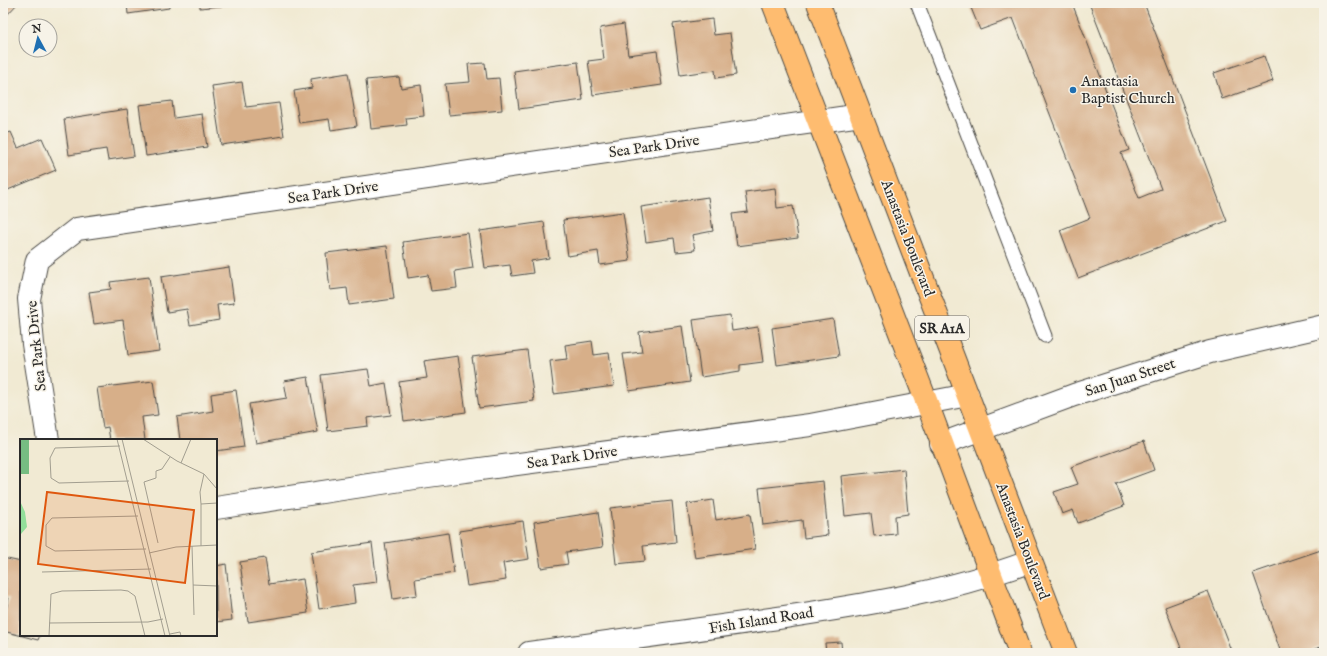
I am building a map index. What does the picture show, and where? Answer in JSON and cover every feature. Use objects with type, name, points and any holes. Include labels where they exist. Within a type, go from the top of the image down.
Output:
[{"type":"main road","name":"SR A1A","points":[[773,3],[927,403],[1020,653]]},
{"type":"main road","name":"Anastasia Boulevard","points":[[818,3],[1066,653]]},
{"type":"street","name":"Sea Park Drive","points":[[48,439],[33,344],[29,299],[37,260],[77,229],[861,115]]},
{"type":"street","name":"San Juan Street","points":[[941,444],[1074,395],[1210,352],[1324,326]]},
{"type":"street","name":"Sea Park Drive","points":[[217,508],[428,476],[810,425],[968,395]]},
{"type":"street","name":"Fish Island Road","points":[[529,653],[869,604],[947,588],[991,576],[1031,561]]},
{"type":"lane","points":[[917,3],[1045,336]]},
{"type":"building","points":[[3,3],[18,3],[6,16],[3,13]]},
{"type":"building","points":[[127,3],[169,3],[169,8],[128,14]]},
{"type":"building","points":[[200,3],[231,3],[231,5],[200,8]]},
{"type":"building","name":"Anastasia Baptist Church","points":[[969,3],[1072,3],[1129,150],[1121,153],[1139,198],[1161,189],[1089,3],[1144,3],[1227,221],[1078,278],[1060,230],[1090,218],[1013,18],[980,30]]},
{"type":"building","points":[[712,19],[714,35],[730,33],[736,75],[716,78],[715,70],[680,75],[673,24]]},
{"type":"building","points":[[624,24],[628,55],[657,51],[662,85],[593,95],[588,61],[604,59],[600,28]]},
{"type":"building","points":[[1264,56],[1273,81],[1222,99],[1214,73]]},
{"type":"building","points":[[578,62],[583,100],[519,109],[514,71]]},
{"type":"building","points":[[485,63],[487,79],[499,78],[502,110],[449,115],[445,84],[470,82],[468,64]]},
{"type":"building","points":[[348,73],[357,126],[331,130],[329,119],[299,123],[294,91],[312,88],[311,79]]},
{"type":"building","points":[[399,77],[401,88],[421,85],[424,116],[406,118],[407,125],[371,129],[366,80]]},
{"type":"building","points":[[242,82],[246,107],[279,103],[284,136],[221,145],[212,86]]},
{"type":"building","points":[[172,101],[174,118],[202,114],[207,147],[146,156],[139,105]]},
{"type":"building","points":[[127,109],[134,156],[108,160],[106,149],[69,155],[64,119]]},
{"type":"building","points":[[11,132],[18,148],[42,138],[56,170],[3,192],[3,135]]},
{"type":"building","points":[[775,188],[777,208],[793,206],[798,238],[737,246],[732,214],[748,212],[745,192]]},
{"type":"building","points":[[708,197],[713,231],[692,235],[695,250],[676,252],[674,238],[646,242],[641,207]]},
{"type":"building","points":[[623,212],[630,261],[600,265],[598,251],[568,256],[563,220]]},
{"type":"building","points":[[544,222],[549,258],[531,261],[533,273],[512,276],[510,265],[485,268],[480,231]]},
{"type":"building","points":[[468,233],[473,268],[455,271],[457,288],[431,291],[428,275],[408,278],[403,242]]},
{"type":"building","points":[[387,246],[394,299],[349,305],[347,288],[330,290],[326,253]]},
{"type":"building","points":[[229,267],[234,303],[217,305],[219,320],[190,325],[187,309],[167,312],[161,277]]},
{"type":"building","points":[[149,277],[159,351],[128,355],[123,320],[94,324],[89,292],[111,289],[110,282]]},
{"type":"building","points":[[730,315],[732,331],[758,327],[763,362],[740,365],[740,371],[701,377],[693,320]]},
{"type":"building","points":[[833,319],[839,356],[777,365],[772,328]]},
{"type":"building","points":[[682,326],[690,382],[629,391],[623,354],[642,352],[639,332]]},
{"type":"building","points":[[592,341],[594,355],[609,353],[614,386],[554,394],[550,361],[567,359],[565,345]]},
{"type":"building","points":[[527,350],[534,401],[479,408],[472,357]]},
{"type":"building","points":[[458,356],[466,412],[404,421],[399,382],[427,378],[424,361]]},
{"type":"building","points":[[368,369],[371,386],[386,383],[391,415],[367,418],[368,426],[328,431],[321,375]]},
{"type":"building","points":[[308,377],[318,432],[256,443],[249,404],[287,398],[284,381]]},
{"type":"building","points":[[153,381],[158,415],[142,417],[145,439],[110,439],[108,427],[103,428],[97,388]]},
{"type":"building","points":[[236,390],[244,447],[217,451],[217,439],[180,439],[177,417],[213,411],[211,394]]},
{"type":"building","points":[[1144,441],[1154,470],[1116,484],[1124,506],[1078,523],[1073,510],[1062,514],[1054,492],[1078,484],[1071,467]]},
{"type":"building","points":[[904,469],[908,514],[895,516],[896,534],[874,536],[871,513],[845,516],[841,476]]},
{"type":"building","points":[[823,481],[828,535],[804,538],[802,520],[763,525],[759,488]]},
{"type":"building","points":[[713,500],[716,520],[750,514],[755,549],[695,558],[687,504]]},
{"type":"building","points":[[672,501],[676,542],[643,546],[645,561],[616,564],[610,508]]},
{"type":"building","points":[[598,512],[603,547],[566,552],[568,564],[541,568],[534,522]]},
{"type":"building","points":[[523,521],[529,559],[503,563],[506,580],[467,586],[459,531]]},
{"type":"building","points":[[448,533],[454,573],[415,579],[417,595],[393,599],[385,543]]},
{"type":"building","points":[[372,543],[377,582],[353,585],[355,603],[319,609],[311,552]]},
{"type":"building","points":[[1324,549],[1324,646],[1312,650],[1313,653],[1281,653],[1253,573]]},
{"type":"building","points":[[3,558],[20,562],[20,635],[3,631],[3,623],[9,598],[3,597]]},
{"type":"building","points":[[265,558],[269,584],[303,579],[308,613],[248,622],[240,562]]},
{"type":"building","points":[[226,564],[232,620],[217,622],[217,566]]},
{"type":"building","points":[[1208,591],[1232,653],[1183,653],[1165,607]]},
{"type":"building","points":[[22,636],[40,636],[38,640]]},
{"type":"building","points":[[841,642],[842,653],[826,653],[825,643]]},
{"type":"place","name":"Anastasia Baptist Church","points":[[1073,90]]}]
